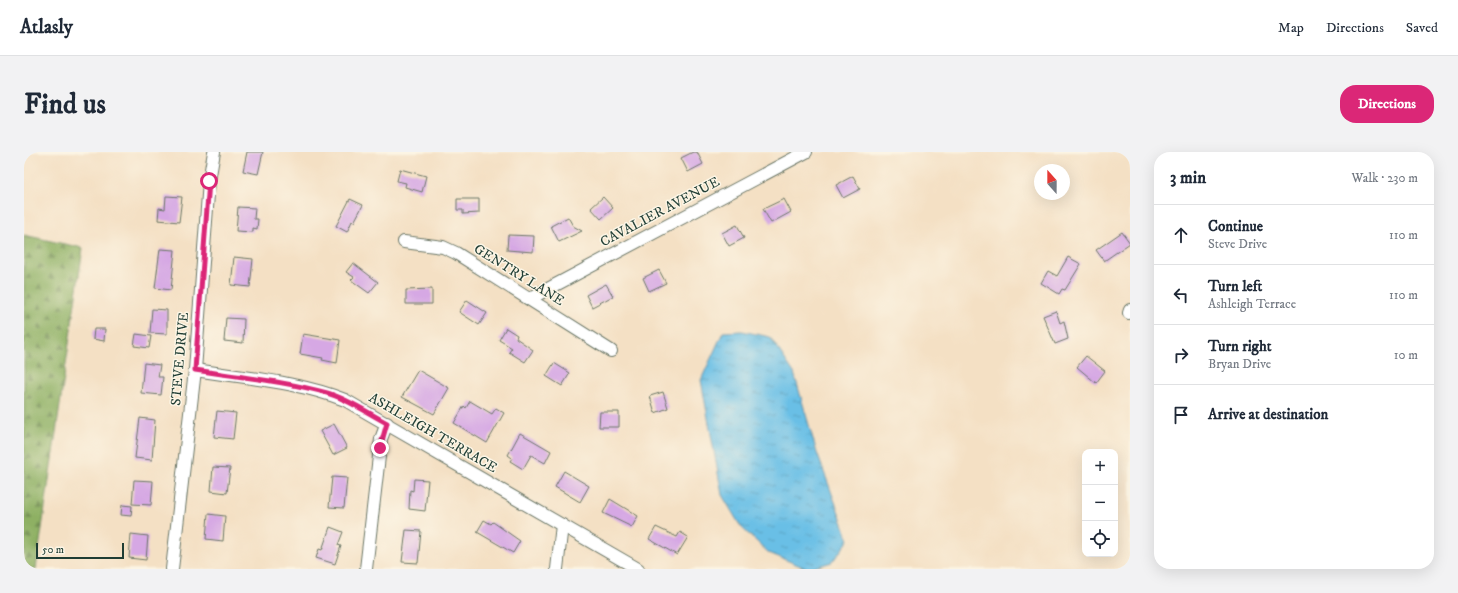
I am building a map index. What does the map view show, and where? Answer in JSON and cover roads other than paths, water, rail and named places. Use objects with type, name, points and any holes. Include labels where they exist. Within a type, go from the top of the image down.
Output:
[{"type":"street","name":"STEVE DRIVE","points":[[172,569],[195,370],[209,181],[214,152]]},
{"type":"street","name":"CAVALIER AVENUE","points":[[529,299],[806,152]]},
{"type":"street","name":"GENTRY LANE","points":[[404,242],[433,245],[449,250],[611,351]]},
{"type":"street","name":"ASHLEIGH TERRACE","points":[[195,370],[328,393],[345,400],[638,569]]},
{"type":"street","points":[[366,569],[381,439],[387,423]]},
{"type":"street","points":[[557,569],[562,525]]},
{"type":"water","points":[[742,331],[770,337],[794,373],[817,453],[849,540],[832,562],[808,569],[769,553],[741,527],[722,495],[701,380],[723,332]]}]
